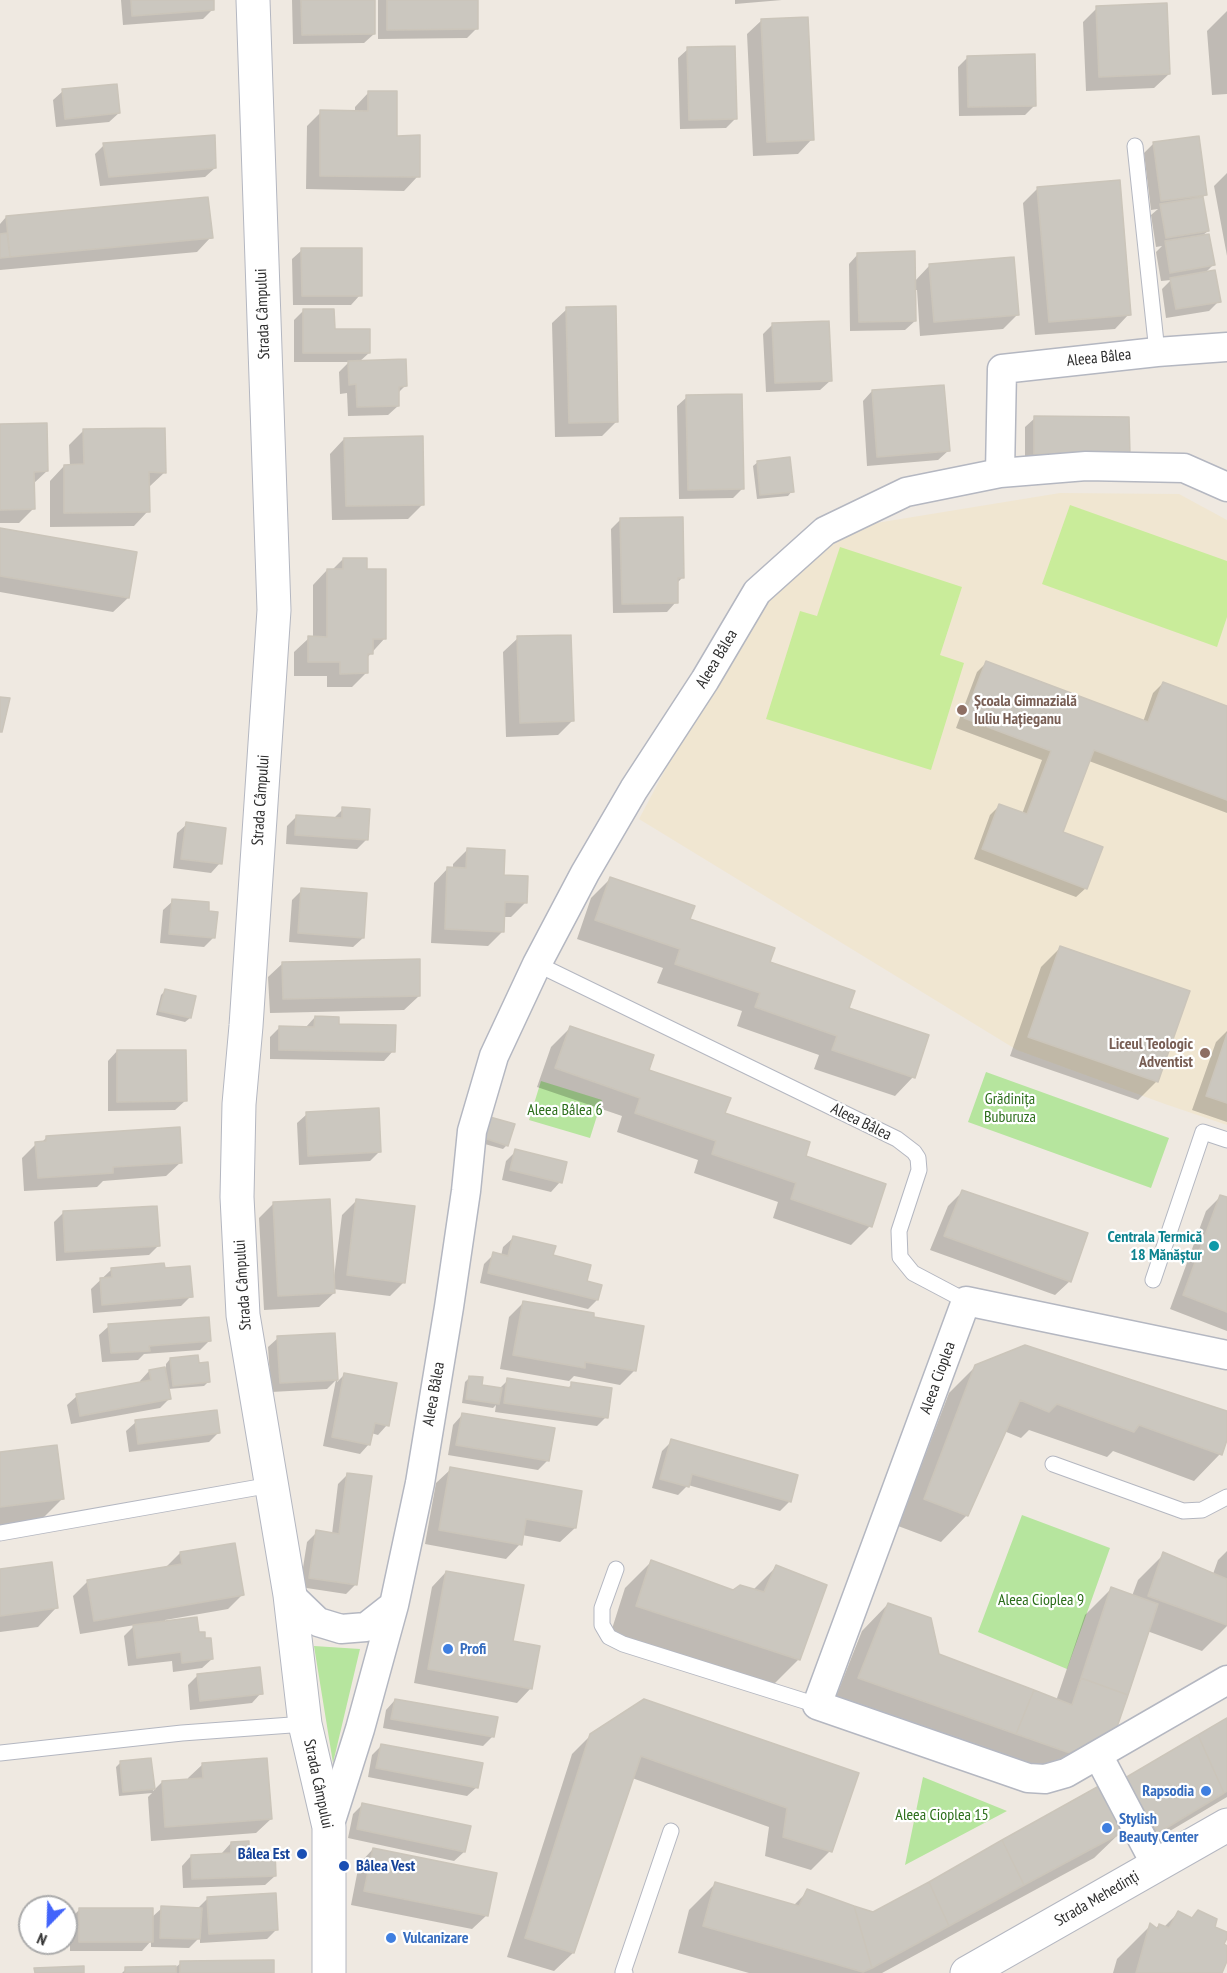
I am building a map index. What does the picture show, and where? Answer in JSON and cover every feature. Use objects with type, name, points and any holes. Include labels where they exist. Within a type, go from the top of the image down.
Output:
[{"type":"street","name":"Strada Câmpului","points":[[253,0],[274,610],[239,1104],[237,1197],[243,1316],[290,1595],[305,1724],[329,1827],[329,1973]]},
{"type":"street","name":"Aleea Bâlea","points":[[999,473],[1002,369],[1227,346]]},
{"type":"street","name":"Aleea Bâlea","points":[[329,1827],[360,1729],[394,1605],[420,1483],[449,1307],[466,1191],[472,1131],[494,1056],[537,964],[585,873],[634,789],[705,680],[757,592],[825,531],[906,492],[999,473],[1086,466],[1184,468],[1227,486]]},
{"type":"street","points":[[966,1301],[1227,1355]]},
{"type":"street","name":"Aleea Cioplea","points":[[817,1705],[966,1301]]},
{"type":"street","points":[[290,1595],[318,1622],[341,1629],[366,1627],[394,1605]]},
{"type":"street","points":[[817,1705],[1028,1778],[1045,1779],[1066,1773],[1227,1680]]},
{"type":"street","points":[[1098,1755],[1156,1865]]},
{"type":"street","name":"Strada Mehedinți","points":[[967,1973],[1227,1826]]},
{"type":"lane","points":[[1135,146],[1157,352]]},
{"type":"lane","name":"Aleea Bâlea","points":[[537,964],[887,1134],[914,1152],[918,1158],[919,1170],[899,1230],[900,1257],[913,1273],[966,1301]]},
{"type":"lane","points":[[1153,1280],[1203,1132],[1227,1140]]},
{"type":"lane","points":[[1053,1464],[1183,1511],[1202,1510],[1227,1497]]},
{"type":"lane","points":[[0,1533],[271,1485]]},
{"type":"lane","points":[[616,1569],[602,1608],[602,1626],[609,1637],[623,1644],[817,1705]]},
{"type":"lane","points":[[0,1753],[182,1733],[305,1724]]},
{"type":"lane","points":[[626,1973],[623,1972],[671,1831]]},
{"type":"shaded area","name":"Școala Gimnazială Iuliu Hațieganu","points":[[1060,493],[1179,494],[1227,520],[1227,1125],[1017,1050],[639,819],[755,601],[827,545],[870,524]]},
{"type":"green space","points":[[1070,505],[1227,561],[1227,617],[1217,647],[1042,584]]},
{"type":"green space","points":[[840,547],[962,587],[940,655],[964,663],[931,770],[766,719],[800,611],[817,616]]},
{"type":"green space","name":"Grădinița Buburuza","points":[[986,1072],[1169,1138],[1151,1188],[968,1122]]},
{"type":"green space","name":"Aleea Bâlea 6","points":[[541,1081],[602,1100],[590,1138],[529,1120]]},
{"type":"green space","name":"Aleea Cioplea 9","points":[[1022,1515],[1110,1548],[1067,1669],[978,1632]]},
{"type":"green space","points":[[314,1646],[360,1649],[333,1763]]},
{"type":"green space","name":"Aleea Cioplea 15","points":[[923,1777],[1007,1811],[905,1865]]},
{"type":"building","points":[[131,0],[214,0],[214,10],[132,16]]},
{"type":"building","points":[[301,0],[375,0],[375,34],[302,35]]},
{"type":"building","points":[[387,0],[478,0],[478,29],[387,30]]},
{"type":"building","points":[[1167,3],[1170,74],[1099,77],[1096,6]]},
{"type":"building","points":[[808,17],[814,140],[767,142],[761,19]]},
{"type":"building","points":[[735,46],[737,119],[689,120],[687,47]]},
{"type":"building","points":[[1035,54],[1036,106],[968,107],[967,56]]},
{"type":"building","points":[[117,84],[120,113],[65,119],[62,89]]},
{"type":"building","points":[[368,91],[397,91],[397,136],[420,135],[420,177],[320,176],[320,110],[368,111]]},
{"type":"building","points":[[215,135],[216,168],[109,177],[103,143]]},
{"type":"building","points":[[1199,136],[1207,195],[1161,201],[1153,142]]},
{"type":"building","points":[[1120,180],[1131,315],[1049,322],[1037,187]]},
{"type":"building","points":[[208,197],[213,238],[10,257],[6,216]]},
{"type":"building","points":[[1203,197],[1209,231],[1166,238],[1160,204]]},
{"type":"building","points":[[7,233],[10,257],[0,258],[0,234]]},
{"type":"building","points":[[1209,234],[1215,265],[1170,273],[1165,241]]},
{"type":"building","points":[[301,248],[362,248],[362,296],[302,296]]},
{"type":"building","points":[[915,251],[916,321],[859,322],[857,253]]},
{"type":"building","points":[[1014,257],[1019,315],[934,322],[929,264]]},
{"type":"building","points":[[1215,270],[1221,302],[1176,309],[1170,278]]},
{"type":"building","points":[[616,306],[618,422],[569,423],[566,307]]},
{"type":"building","points":[[303,309],[334,309],[335,329],[370,329],[370,353],[303,353]]},
{"type":"building","points":[[829,321],[832,381],[775,383],[772,323]]},
{"type":"building","points":[[406,359],[407,386],[399,387],[399,406],[357,407],[356,384],[349,385],[348,361]]},
{"type":"building","points":[[944,385],[950,451],[877,457],[872,390]]},
{"type":"building","points":[[742,394],[744,489],[688,490],[686,395]]},
{"type":"building","points":[[1034,416],[1129,417],[1130,455],[1034,454]]},
{"type":"building","points":[[47,423],[48,471],[34,472],[35,509],[0,510],[0,424]]},
{"type":"building","points":[[165,428],[166,473],[149,472],[150,512],[64,513],[64,465],[84,464],[83,429]]},
{"type":"building","points":[[423,436],[424,505],[346,506],[344,438]]},
{"type":"building","points":[[790,457],[794,492],[760,495],[757,461]]},
{"type":"building","points":[[683,517],[684,578],[678,578],[678,603],[622,604],[620,518]]},
{"type":"building","points":[[0,528],[137,552],[129,598],[0,576]]},
{"type":"building","points":[[343,558],[367,558],[367,569],[386,569],[386,639],[373,639],[373,654],[368,654],[368,673],[340,674],[340,662],[308,662],[308,636],[327,637],[327,569],[343,569]]},
{"type":"building","points":[[571,635],[574,721],[520,723],[517,636]]},
{"type":"building","points":[[986,661],[1148,722],[1163,682],[1227,706],[1227,800],[1094,750],[1063,832],[1103,847],[1087,889],[982,849],[999,804],[1027,814],[1051,751],[964,718]]},
{"type":"building","points":[[0,697],[10,698],[2,732],[0,732]]},
{"type":"building","points":[[342,807],[370,809],[368,840],[295,835],[296,815],[342,818]]},
{"type":"building","points":[[186,822],[226,828],[222,864],[181,859]]},
{"type":"building","points":[[467,848],[505,850],[504,875],[528,876],[527,903],[505,902],[504,932],[445,929],[447,867],[466,868]]},
{"type":"building","points":[[610,877],[695,906],[690,919],[775,948],[770,962],[855,991],[849,1008],[929,1035],[915,1078],[832,1050],[837,1036],[755,1007],[760,993],[675,964],[680,949],[595,920]]},
{"type":"building","points":[[301,888],[367,893],[364,938],[298,933]]},
{"type":"building","points":[[172,899],[209,902],[209,911],[218,912],[215,938],[169,934]]},
{"type":"building","points":[[1060,946],[1190,991],[1158,1082],[1028,1037]]},
{"type":"building","points":[[420,959],[420,996],[283,999],[282,962]]},
{"type":"building","points":[[165,989],[196,996],[191,1018],[159,1011]]},
{"type":"building","points":[[315,1016],[339,1017],[339,1024],[396,1025],[395,1052],[279,1050],[279,1026],[314,1027]]},
{"type":"building","points":[[570,1026],[654,1055],[649,1070],[731,1098],[725,1113],[810,1142],[806,1156],[886,1184],[872,1227],[791,1199],[796,1183],[712,1154],[716,1141],[635,1113],[640,1098],[555,1068]]},
{"type":"building","points":[[1227,1034],[1227,1103],[1206,1096]]},
{"type":"building","points":[[117,1050],[186,1050],[187,1101],[117,1102]]},
{"type":"building","points":[[379,1108],[381,1152],[308,1156],[306,1112]]},
{"type":"building","points":[[490,1117],[515,1124],[508,1146],[484,1138]]},
{"type":"building","points":[[180,1127],[182,1163],[113,1167],[113,1173],[38,1178],[35,1142],[46,1141],[46,1136]]},
{"type":"building","points":[[515,1149],[567,1162],[562,1183],[510,1170]]},
{"type":"building","points":[[962,1190],[1088,1233],[1071,1282],[944,1236]]},
{"type":"building","name":"Centrala Termică 18 Mănăștur","points":[[1220,1195],[1227,1197],[1227,1312],[1183,1295]]},
{"type":"building","points":[[330,1199],[335,1293],[278,1296],[273,1202]]},
{"type":"building","points":[[356,1199],[415,1206],[405,1283],[347,1275]]},
{"type":"building","points":[[157,1206],[160,1246],[65,1252],[63,1211]]},
{"type":"building","points":[[513,1236],[556,1246],[553,1255],[591,1265],[587,1281],[602,1285],[598,1300],[488,1273],[493,1252],[508,1256]]},
{"type":"building","points":[[164,1263],[165,1268],[190,1266],[193,1297],[102,1305],[100,1278],[112,1277],[111,1268]]},
{"type":"building","points":[[523,1301],[594,1313],[594,1317],[644,1326],[636,1371],[585,1362],[585,1368],[513,1355]]},
{"type":"building","points":[[209,1317],[211,1341],[149,1346],[150,1351],[111,1353],[108,1324]]},
{"type":"building","points":[[335,1333],[338,1380],[280,1383],[277,1336]]},
{"type":"building","points":[[1025,1345],[1227,1411],[1227,1440],[1222,1455],[1139,1425],[1134,1432],[1057,1404],[1049,1412],[1020,1400],[968,1516],[924,1499],[975,1365]]},
{"type":"building","points":[[198,1355],[199,1363],[208,1362],[210,1382],[173,1386],[170,1358]]},
{"type":"building","points":[[165,1367],[171,1399],[80,1416],[76,1394],[151,1380],[149,1370]]},
{"type":"building","points":[[344,1373],[397,1383],[389,1426],[375,1423],[370,1445],[332,1437]]},
{"type":"building","points":[[469,1376],[483,1377],[482,1385],[502,1388],[499,1404],[466,1399]]},
{"type":"building","points":[[507,1378],[571,1388],[571,1382],[612,1388],[608,1418],[504,1403]]},
{"type":"building","points":[[217,1410],[220,1433],[138,1444],[135,1420]]},
{"type":"building","points":[[462,1413],[555,1428],[549,1461],[456,1445]]},
{"type":"building","points":[[671,1439],[798,1475],[791,1502],[692,1474],[689,1487],[660,1479]]},
{"type":"building","points":[[57,1445],[64,1499],[0,1507],[0,1452]]},
{"type":"building","points":[[450,1467],[582,1491],[576,1528],[526,1519],[522,1545],[439,1530]]},
{"type":"building","points":[[347,1473],[372,1476],[357,1585],[309,1578],[316,1530],[339,1534]]},
{"type":"building","points":[[235,1543],[244,1595],[94,1621],[87,1580],[182,1564],[180,1552]]},
{"type":"building","points":[[1163,1552],[1227,1579],[1227,1625],[1148,1596]]},
{"type":"building","points":[[651,1560],[733,1590],[740,1585],[764,1592],[776,1565],[827,1585],[800,1660],[636,1606]]},
{"type":"building","points":[[52,1562],[58,1608],[0,1616],[0,1569]]},
{"type":"building","points":[[446,1571],[524,1585],[513,1641],[540,1646],[532,1689],[428,1669]]},
{"type":"building","points":[[1111,1587],[1158,1604],[1128,1695],[1081,1678]]},
{"type":"building","points":[[888,1603],[931,1618],[939,1654],[1034,1690],[1016,1734],[858,1678]]},
{"type":"building","points":[[197,1617],[199,1632],[205,1632],[205,1638],[211,1638],[213,1659],[182,1663],[181,1652],[137,1658],[133,1625]]},
{"type":"building","points":[[260,1667],[263,1694],[200,1701],[197,1674]]},
{"type":"building","points":[[1081,1678],[1128,1695],[1116,1730],[1070,1753],[1016,1734],[1034,1690],[1072,1705]]},
{"type":"building","points":[[395,1699],[498,1717],[494,1737],[391,1719]]},
{"type":"building","points":[[644,1699],[859,1773],[832,1852],[783,1837],[787,1808],[641,1756],[574,1953],[525,1938],[590,1734]]},
{"type":"building","points":[[1227,1718],[1227,1791],[1224,1793],[1198,1735]]},
{"type":"building","points":[[1198,1735],[1224,1793],[1158,1833],[1125,1778]]},
{"type":"building","points":[[381,1744],[483,1763],[478,1788],[376,1768]]},
{"type":"building","points":[[151,1758],[155,1789],[123,1792],[120,1761]]},
{"type":"building","points":[[267,1758],[272,1819],[165,1827],[162,1781],[203,1778],[202,1763]]},
{"type":"building","points":[[1099,1786],[1123,1832],[1024,1885],[1002,1840]]},
{"type":"building","points":[[362,1803],[471,1826],[465,1852],[357,1829]]},
{"type":"building","points":[[1002,1840],[1024,1885],[949,1926],[929,1882]]},
{"type":"building","points":[[249,1841],[249,1851],[275,1851],[276,1876],[192,1879],[191,1855],[231,1853],[231,1842]]},
{"type":"building","points":[[373,1848],[497,1873],[488,1916],[364,1891]]},
{"type":"building","points":[[715,1882],[799,1906],[807,1889],[854,1906],[872,1968],[863,1972],[703,1926]]},
{"type":"building","points":[[929,1882],[949,1926],[872,1968],[854,1906],[873,1912]]},
{"type":"building","points":[[276,1893],[278,1930],[209,1934],[207,1897]]},
{"type":"building","points":[[161,1906],[202,1908],[200,1939],[160,1938]]},
{"type":"building","points":[[79,1908],[153,1908],[153,1942],[79,1942]]},
{"type":"building","points":[[1198,1910],[1217,1919],[1215,1927],[1227,1932],[1224,1944],[1227,1946],[1227,1961],[1222,1973],[1136,1973],[1150,1923],[1158,1929],[1159,1924],[1169,1928],[1178,1911],[1192,1918]]},
{"type":"building","points":[[274,1960],[274,1973],[180,1973],[180,1961]]},
{"type":"building","points":[[84,1966],[84,1973],[35,1973],[34,1968]]},
{"type":"building","points":[[176,1966],[176,1973],[125,1973],[125,1967]]},
{"type":"place","name":"Școala Gimnazială Iuliu Hațieganu","points":[[962,710]]},
{"type":"place","name":"Liceul Teologic Adventist","points":[[1205,1053]]},
{"type":"place","name":"Centrala Termică 18 Mănăștur","points":[[1214,1246]]},
{"type":"place","name":"Profi","points":[[448,1649]]},
{"type":"place","name":"Rapsodia","points":[[1206,1791]]},
{"type":"place","name":"Stylish Beauty Center","points":[[1107,1828]]},
{"type":"place","name":"Bâlea Est","points":[[302,1854]]},
{"type":"place","name":"Bâlea Vest","points":[[344,1866]]},
{"type":"place","name":"Vulcanizare","points":[[391,1938]]}]
